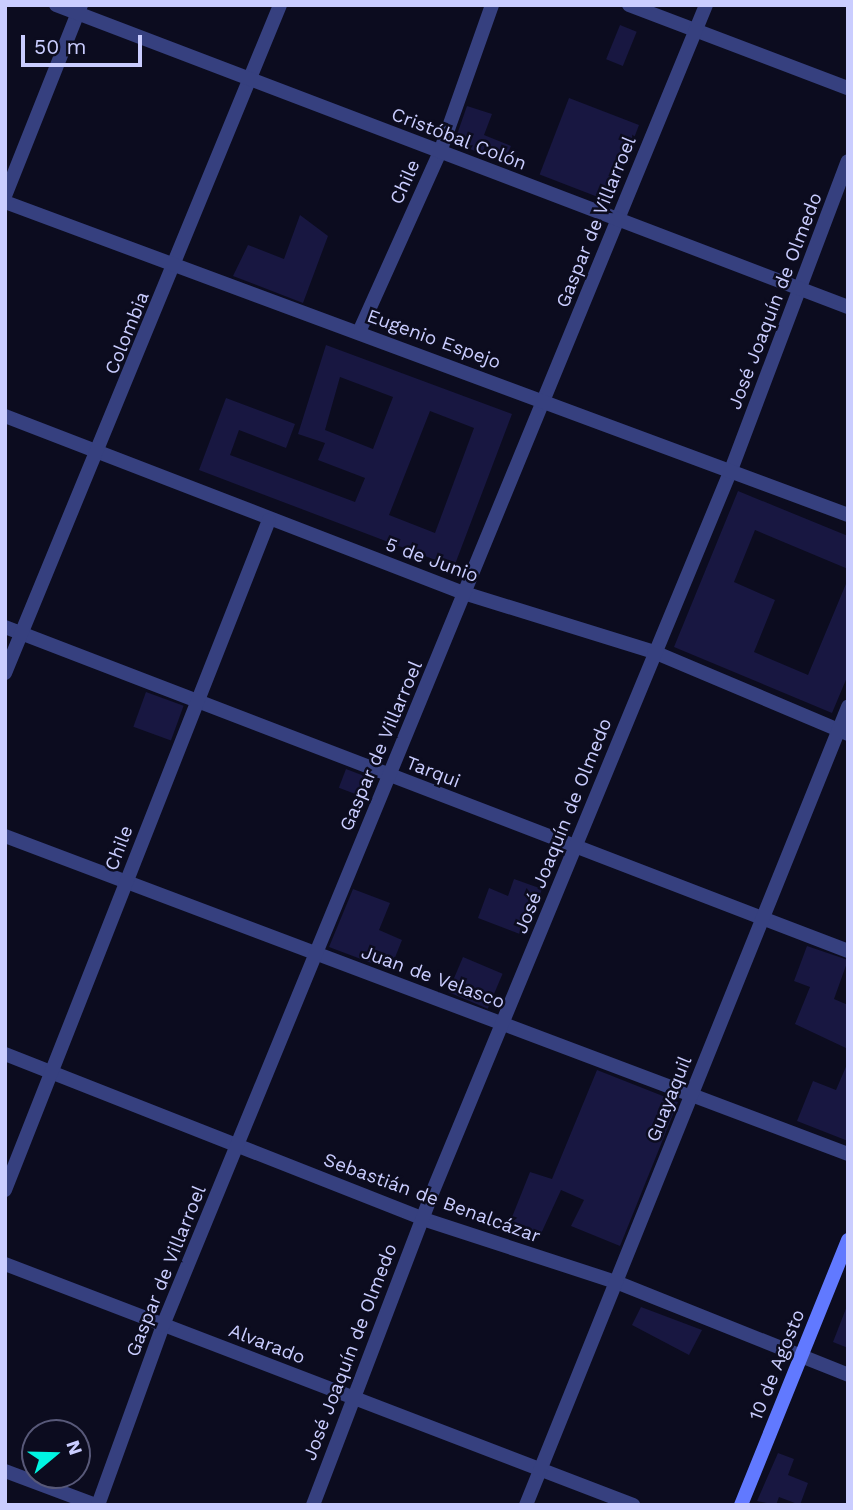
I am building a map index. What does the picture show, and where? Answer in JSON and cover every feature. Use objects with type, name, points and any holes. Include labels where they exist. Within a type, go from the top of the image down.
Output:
[{"type":"main road","name":"10 de Agosto","points":[[741,1505],[848,1240]]},
{"type":"street","name":"Cristóbal Colón","points":[[56,5],[79,9],[253,80],[848,307]]},
{"type":"street","name":"Colombia","points":[[5,673],[253,80],[279,5]]},
{"type":"street","name":"Chile","points":[[359,332],[440,152],[492,5]]},
{"type":"street","points":[[629,5],[848,88]]},
{"type":"street","name":"Gaspar de Villarroel","points":[[97,1505],[163,1325],[314,954],[467,594],[706,5]]},
{"type":"street","points":[[5,196],[79,9]]},
{"type":"street","name":"José Joaquín de Olmedo","points":[[313,1505],[423,1219],[802,290],[848,162]]},
{"type":"street","name":"Eugenio Espejo","points":[[5,202],[848,515]]},
{"type":"street","name":"5 de Junio","points":[[5,416],[269,520],[467,594],[654,652],[843,733]]},
{"type":"street","name":"Chile","points":[[5,1190],[269,520]]},
{"type":"street","name":"Tarqui","points":[[5,627],[848,951]]},
{"type":"street","name":"Guayaquil","points":[[526,1505],[763,919],[843,733],[848,707]]},
{"type":"street","name":"Juan de Velasco","points":[[5,836],[848,1154]]},
{"type":"street","name":"Sebastián de Benalcázar","points":[[5,1054],[423,1219],[616,1282],[848,1375]]},
{"type":"street","name":"Alvarado","points":[[5,1264],[633,1505]]},
{"type":"street","points":[[5,1471],[97,1505]]},
{"type":"building","points":[[620,25],[637,32],[623,66],[606,59]]},
{"type":"building","points":[[569,98],[639,125],[610,201],[540,175]]},
{"type":"building","points":[[467,106],[492,114],[484,135],[511,146],[504,162],[454,143]]},
{"type":"building","points":[[300,215],[328,236],[303,303],[233,276],[248,245],[284,259]]},
{"type":"building","points":[[326,345],[512,414],[454,567],[199,470],[226,398],[295,424],[286,448],[239,430],[230,455],[355,502],[365,478],[318,460],[325,443],[298,434]],"holes":[[[340,377],[393,397],[373,449],[325,430]],[[430,411],[474,428],[435,533],[389,515]]]},
{"type":"building","points":[[738,491],[848,536],[848,569],[755,530],[734,582],[775,600],[754,652],[808,675],[848,579],[848,675],[832,713],[674,647]]},
{"type":"building","points":[[146,692],[184,706],[171,740],[133,727]]},
{"type":"building","points":[[346,769],[370,778],[363,797],[339,788]]},
{"type":"building","points":[[514,879],[542,889],[525,936],[478,918],[489,888],[508,896]]},
{"type":"building","points":[[353,889],[390,903],[379,930],[402,940],[390,970],[329,947]]},
{"type":"building","points":[[807,946],[848,960],[834,999],[848,1005],[848,1049],[795,1024],[810,987],[794,981]]},
{"type":"building","points":[[463,957],[503,974],[488,1009],[448,992]]},
{"type":"building","points":[[848,1062],[848,1141],[797,1121],[813,1081],[836,1090]]},
{"type":"building","points":[[597,1070],[678,1102],[620,1246],[571,1226],[584,1200],[561,1190],[539,1238],[508,1227],[530,1172],[552,1179]]},
{"type":"building","points":[[848,1306],[848,1348],[833,1342]]},
{"type":"building","points":[[641,1307],[702,1330],[689,1355],[632,1325]]},
{"type":"building","points":[[778,1453],[794,1459],[788,1475],[808,1483],[800,1505],[779,1497],[776,1505],[757,1501]]}]
